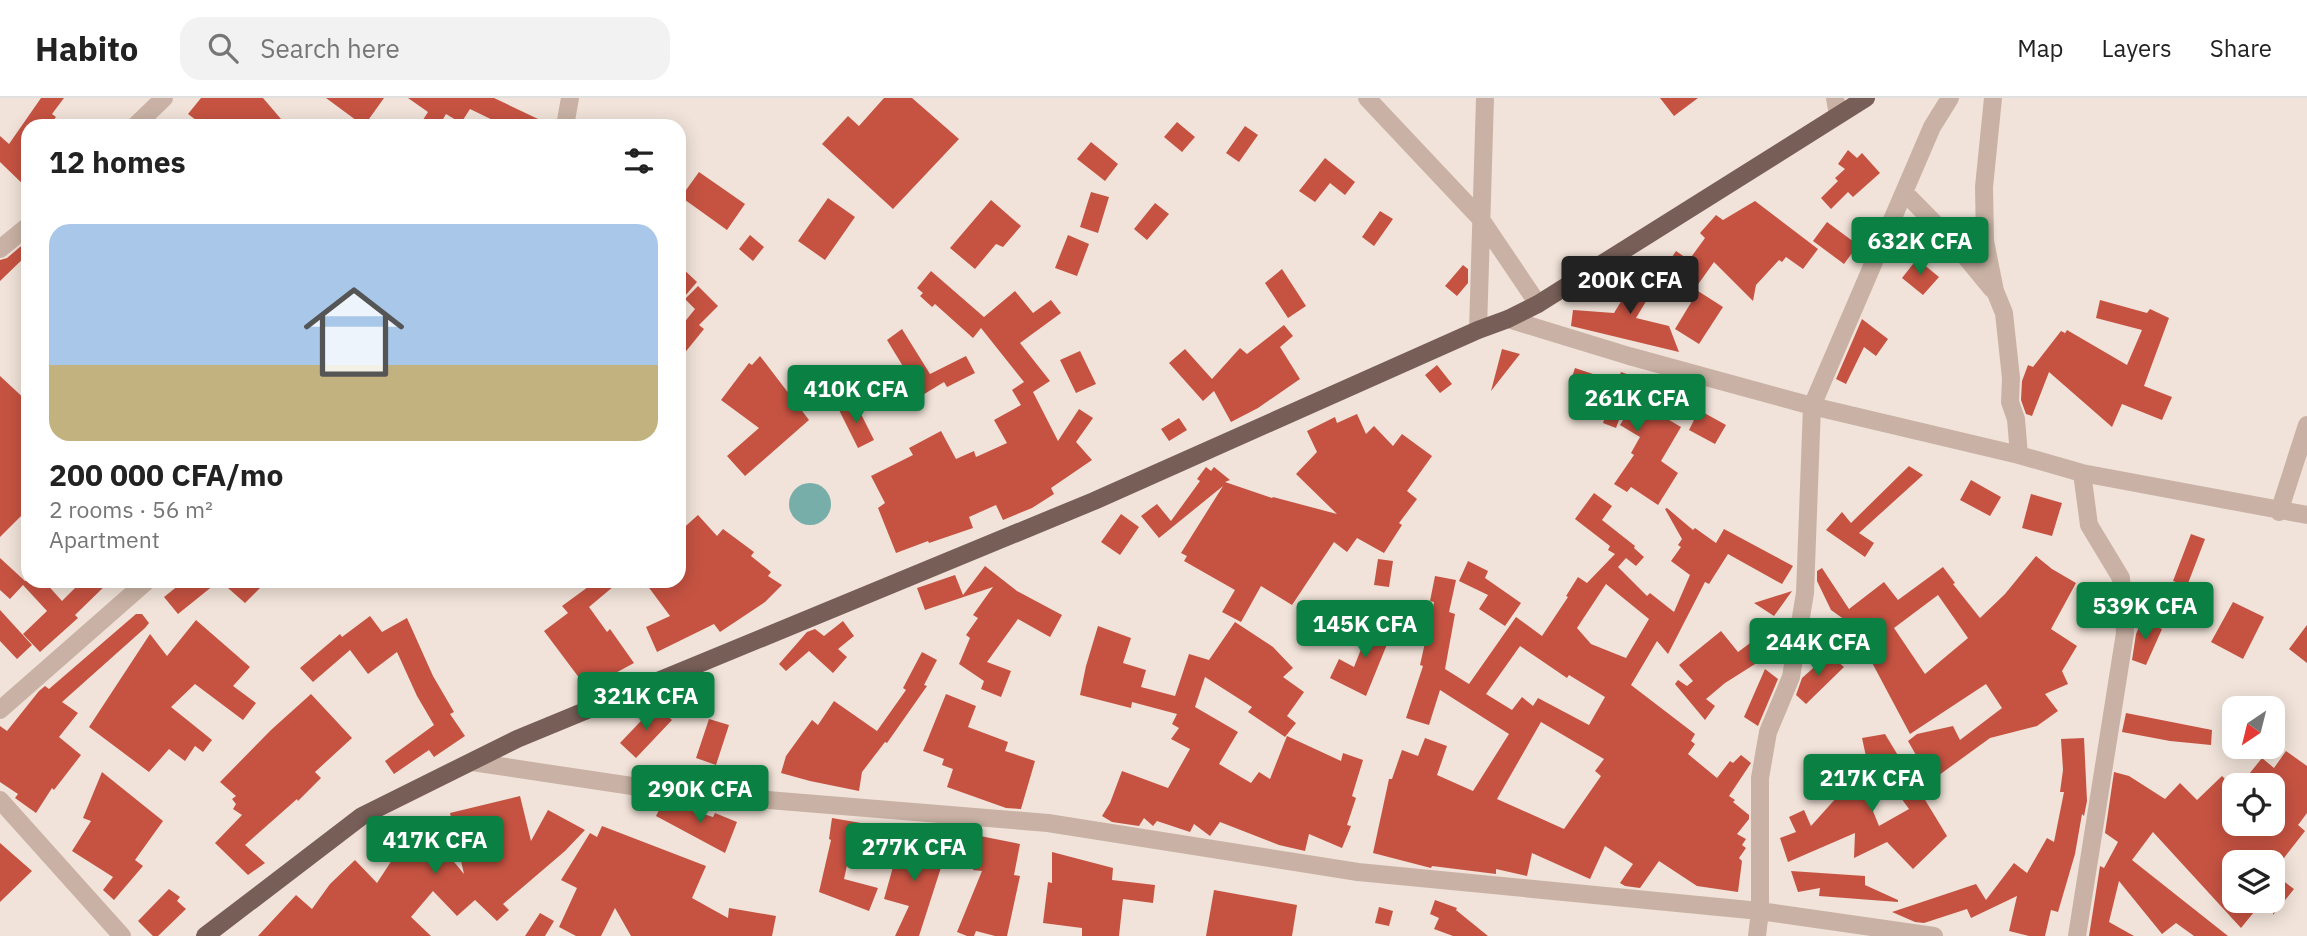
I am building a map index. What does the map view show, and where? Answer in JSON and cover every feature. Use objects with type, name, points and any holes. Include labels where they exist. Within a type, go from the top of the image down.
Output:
[{"type":"main road","points":[[205,936],[362,816],[472,762],[542,729],[1094,500],[1478,330],[1508,320],[1538,304],[1836,107],[1866,98]]},
{"type":"street","points":[[142,119],[164,98]]},
{"type":"street","points":[[566,119],[570,98]]},
{"type":"street","points":[[1367,98],[1480,218],[1538,304]]},
{"type":"street","points":[[1478,330],[1485,98]]},
{"type":"street","points":[[1757,936],[1760,911],[1760,778],[1768,732],[1791,677],[1805,593],[1812,406],[1932,127],[1950,98]]},
{"type":"street","points":[[1993,98],[1984,187],[1985,241],[1994,291],[2004,313],[2007,331],[2012,390],[2010,402],[2016,419],[2019,455]]},
{"type":"street","points":[[1904,192],[1955,244],[1994,291]]},
{"type":"street","points":[[0,249],[21,232]]},
{"type":"street","points":[[1508,320],[1812,406],[2019,455],[2082,473],[2279,512],[2307,515]]},
{"type":"street","points":[[2279,512],[2307,425]]},
{"type":"street","points":[[2077,936],[2124,633],[2121,578],[2089,524],[2082,473]]},
{"type":"street","points":[[0,710],[140,588]]},
{"type":"street","points":[[472,762],[672,792],[1048,823],[1358,873],[1760,911],[1934,936]]},
{"type":"street","points":[[0,800],[122,936]]},
{"type":"water","points":[[810,483],[825,489],[831,504],[825,519],[810,525],[795,519],[789,504],[795,489]]},
{"type":"building","points":[[41,98],[64,98],[52,114],[56,117],[54,119],[26,119]]},
{"type":"building","points":[[201,98],[263,98],[281,119],[195,119],[188,114]]},
{"type":"building","points":[[326,98],[384,98],[369,119],[354,119]]},
{"type":"building","points":[[408,98],[494,98],[538,119],[491,119],[470,109],[464,119],[454,119],[446,114],[443,119],[424,119],[428,112]]},
{"type":"building","points":[[884,98],[912,98],[959,139],[893,209],[822,144],[848,116],[859,126]]},
{"type":"building","points":[[1660,98],[1698,98],[1674,116]]},
{"type":"building","points":[[1177,122],[1195,137],[1182,152],[1164,137]]},
{"type":"building","points":[[1245,126],[1258,135],[1239,162],[1226,153]]},
{"type":"building","points":[[21,127],[21,182],[0,162],[0,136],[9,144]]},
{"type":"building","points":[[1091,142],[1118,164],[1105,181],[1077,159]]},
{"type":"building","points":[[1848,150],[1857,158],[1862,153],[1880,173],[1853,197],[1848,192],[1831,209],[1821,198],[1838,181],[1835,178],[1845,169],[1838,164]]},
{"type":"building","points":[[1325,158],[1355,182],[1345,195],[1330,183],[1315,202],[1299,191]]},
{"type":"building","points":[[699,172],[745,204],[727,230],[686,201],[686,190]]},
{"type":"building","points":[[1091,192],[1109,197],[1098,233],[1080,227]]},
{"type":"building","points":[[828,198],[855,217],[825,260],[798,241]]},
{"type":"building","points":[[991,200],[1021,226],[1003,247],[996,244],[975,269],[950,248]]},
{"type":"building","points":[[1755,201],[1818,249],[1803,269],[1786,257],[1782,262],[1779,260],[1756,285],[1753,301],[1714,262],[1694,290],[1664,269],[1676,251],[1689,260],[1705,238],[1700,233],[1716,215],[1723,220]]},
{"type":"building","points":[[1155,203],[1169,214],[1147,240],[1134,229]]},
{"type":"building","points":[[1380,211],[1393,219],[1374,246],[1362,237]]},
{"type":"building","points":[[1827,222],[1858,245],[1844,264],[1813,241]]},
{"type":"building","points":[[750,235],[764,247],[753,261],[739,249]]},
{"type":"building","points":[[1068,235],[1089,244],[1077,276],[1055,268]]},
{"type":"building","points":[[21,246],[21,261],[0,281],[0,260],[7,258]]},
{"type":"building","points":[[1917,259],[1939,277],[1923,295],[1902,278]]},
{"type":"building","points":[[1644,264],[1662,275],[1636,318],[1669,326],[1679,352],[1571,326],[1573,310],[1614,313]]},
{"type":"building","points":[[1463,265],[1468,269],[1468,283],[1457,296],[1445,286]]},
{"type":"building","points":[[1282,269],[1306,306],[1288,318],[1265,283]]},
{"type":"building","points":[[931,271],[984,317],[1015,291],[1033,313],[1051,300],[1061,313],[1020,343],[1050,381],[1033,392],[1058,441],[1079,409],[1093,418],[1076,442],[1092,460],[1051,488],[1054,494],[1032,508],[1003,520],[996,505],[969,517],[973,528],[896,553],[878,508],[885,503],[871,476],[913,455],[909,448],[941,431],[956,459],[974,451],[976,457],[1007,443],[994,420],[1021,405],[1012,390],[1024,382],[981,328],[973,338],[935,304],[932,307],[920,296],[923,293],[917,288]]},
{"type":"building","points":[[686,272],[697,282],[686,295]]},
{"type":"building","points":[[698,286],[718,306],[699,325],[704,329],[686,351],[686,320],[695,309],[686,298]]},
{"type":"building","points":[[1698,291],[1723,307],[1699,344],[1675,329]]},
{"type":"building","points":[[2100,300],[2147,313],[2150,309],[2169,318],[2144,386],[2172,397],[2162,420],[2122,404],[2112,427],[2049,372],[2032,416],[2026,414],[2021,400],[2022,381],[2028,365],[2033,367],[2061,331],[2065,333],[2062,338],[2067,330],[2127,365],[2142,330],[2096,318]]},
{"type":"building","points":[[1862,319],[1888,339],[1876,356],[1864,347],[1846,384],[1836,379]]},
{"type":"building","points":[[1284,325],[1293,336],[1280,347],[1300,379],[1258,408],[1231,422],[1214,391],[1203,401],[1169,363],[1185,349],[1212,379],[1240,348],[1247,354]]},
{"type":"building","points":[[902,329],[930,374],[966,356],[975,373],[947,387],[944,382],[921,396],[887,340]]},
{"type":"building","points":[[1502,349],[1520,354],[1491,391]]},
{"type":"building","points":[[1080,351],[1096,384],[1076,393],[1060,360]]},
{"type":"building","points":[[760,356],[809,420],[745,476],[727,456],[759,428],[721,400],[749,363],[752,365]]},
{"type":"building","points":[[1437,365],[1452,384],[1440,393],[1425,375]]},
{"type":"building","points":[[1575,368],[1617,382],[1621,372],[1635,377],[1630,389],[1657,405],[1654,411],[1681,427],[1661,461],[1678,473],[1658,505],[1631,487],[1627,492],[1614,484],[1634,455],[1631,453],[1640,437],[1620,425],[1633,404],[1626,401],[1616,428],[1603,423],[1612,397],[1570,383]]},
{"type":"building","points":[[0,376],[21,396],[21,516],[0,537]]},
{"type":"building","points":[[855,402],[874,440],[858,448],[839,410]]},
{"type":"building","points":[[1699,410],[1726,425],[1715,444],[1689,430]]},
{"type":"building","points":[[1357,414],[1366,434],[1374,426],[1393,446],[1402,434],[1432,456],[1407,491],[1417,499],[1399,523],[1402,525],[1384,553],[1357,538],[1347,552],[1334,542],[1292,605],[1261,586],[1241,622],[1222,612],[1235,590],[1184,561],[1187,556],[1181,553],[1223,486],[1159,538],[1141,516],[1157,504],[1171,521],[1200,481],[1197,479],[1206,467],[1211,471],[1214,467],[1230,480],[1225,482],[1272,498],[1337,514],[1296,474],[1317,452],[1307,431],[1335,417],[1337,423]]},
{"type":"building","points":[[1179,418],[1187,430],[1169,441],[1161,429]]},
{"type":"building","points":[[1909,466],[1923,475],[1859,533],[1874,543],[1865,557],[1826,530],[1842,512],[1851,523]]},
{"type":"building","points":[[1971,480],[2001,497],[1990,516],[1960,500]]},
{"type":"building","points":[[1594,493],[1612,506],[1602,520],[1635,546],[1644,557],[1636,566],[1626,558],[1618,567],[1647,596],[1650,593],[1674,612],[1690,575],[1671,561],[1681,547],[1678,545],[1682,539],[1665,509],[1667,508],[1693,530],[1695,528],[1716,543],[1724,529],[1793,566],[1782,584],[1728,554],[1709,584],[1705,582],[1668,654],[1657,641],[1631,685],[1695,734],[1691,741],[1695,744],[1688,754],[1717,778],[1730,761],[1733,763],[1741,755],[1751,763],[1729,796],[1749,815],[1749,819],[1737,834],[1746,839],[1742,845],[1746,848],[1739,858],[1742,861],[1738,892],[1697,886],[1659,861],[1640,888],[1625,886],[1620,883],[1633,864],[1605,846],[1590,879],[1532,853],[1527,876],[1496,869],[1496,874],[1431,868],[1373,853],[1389,779],[1392,779],[1402,750],[1418,756],[1425,738],[1447,746],[1437,775],[1473,791],[1509,734],[1440,690],[1429,725],[1406,718],[1423,666],[1420,665],[1434,602],[1430,601],[1435,576],[1456,580],[1449,612],[1455,614],[1445,669],[1469,684],[1516,617],[1542,636],[1578,577],[1587,583],[1615,554],[1608,550],[1610,546],[1575,519]],"holes":[[[1606,584],[1649,619],[1626,658],[1591,644],[1577,628]],[[1520,646],[1567,678],[1569,675],[1605,697],[1589,725],[1538,698],[1533,706],[1522,697],[1512,710],[1486,694]],[[1541,722],[1604,759],[1595,771],[1601,776],[1564,829],[1497,799]]]},
{"type":"building","points":[[2031,494],[2062,503],[2052,536],[2022,528]]},
{"type":"building","points":[[1121,514],[1139,527],[1120,555],[1101,542]]},
{"type":"building","points":[[698,515],[717,536],[723,529],[754,552],[751,556],[771,572],[768,576],[782,585],[765,602],[720,632],[714,624],[657,652],[646,627],[670,616],[649,588],[686,588],[686,526]]},
{"type":"building","points":[[2191,534],[2205,539],[2187,586],[2173,581]]},
{"type":"building","points":[[2036,556],[2076,583],[2051,629],[2077,646],[2062,671],[2068,684],[2045,694],[2058,711],[2037,726],[1990,738],[1935,778],[1924,769],[1908,741],[1917,734],[1953,726],[1960,740],[2002,708],[1986,684],[1910,734],[1852,625],[1831,610],[1817,581],[1817,571],[1822,568],[1849,609],[1884,582],[1898,600],[1943,567],[1980,618],[2005,594]],"holes":[[[1938,595],[1968,638],[1925,674],[1894,628]]]},
{"type":"building","points":[[0,558],[21,577],[21,587],[10,599],[0,590]]},
{"type":"building","points":[[1378,559],[1393,561],[1389,587],[1374,585]]},
{"type":"building","points":[[1468,561],[1488,571],[1485,578],[1521,603],[1505,626],[1479,609],[1488,595],[1459,581]]},
{"type":"building","points":[[985,566],[1017,591],[1062,615],[1050,637],[1018,619],[987,662],[1011,671],[1001,697],[981,689],[984,681],[959,664],[970,638],[966,635],[978,618],[973,615],[993,587],[925,610],[917,588],[955,575],[963,595]]},
{"type":"building","points":[[26,588],[50,588],[62,601],[75,588],[103,588],[75,615],[78,618],[40,652],[23,634],[47,611]]},
{"type":"building","points":[[175,588],[210,588],[178,614],[164,597]]},
{"type":"building","points":[[228,588],[260,588],[245,603]]},
{"type":"building","points":[[587,588],[612,588],[589,607],[607,632],[610,629],[634,663],[595,684],[589,675],[580,679],[544,631],[568,613],[562,606]]},
{"type":"building","points":[[1792,591],[1774,616],[1754,603]]},
{"type":"building","points":[[2233,602],[2264,617],[2243,659],[2211,642]]},
{"type":"building","points":[[0,610],[32,645],[17,659],[0,641]]},
{"type":"building","points":[[136,614],[142,614],[149,623],[145,628],[62,702],[78,713],[59,737],[81,755],[54,790],[52,788],[36,813],[15,798],[18,794],[0,782],[0,726],[7,731],[39,691],[45,686],[49,689]]},
{"type":"building","points":[[370,616],[382,632],[407,618],[433,676],[454,712],[450,714],[465,736],[434,757],[429,750],[394,774],[385,761],[434,725],[397,652],[368,674],[350,650],[313,682],[300,668],[340,634],[342,637]]},
{"type":"building","points":[[1373,619],[1394,627],[1366,696],[1330,678],[1339,659],[1354,667]]},
{"type":"building","points":[[196,620],[250,667],[233,686],[256,703],[243,720],[195,684],[171,707],[212,740],[203,752],[195,746],[185,761],[169,749],[149,772],[89,727],[150,634],[167,656]]},
{"type":"building","points":[[843,621],[854,636],[838,649],[847,657],[833,673],[809,651],[786,671],[779,664],[807,632],[815,629],[824,636]]},
{"type":"building","points":[[2142,621],[2162,629],[2146,665],[2132,660],[2136,634]]},
{"type":"building","points":[[1235,622],[1273,647],[1293,668],[1283,677],[1304,692],[1287,716],[1296,723],[1285,737],[1248,712],[1252,707],[1205,677],[1195,707],[1238,732],[1219,764],[1251,783],[1259,772],[1270,779],[1287,736],[1341,761],[1343,753],[1363,760],[1352,796],[1356,798],[1347,825],[1351,826],[1342,848],[1309,834],[1305,851],[1279,845],[1220,822],[1210,836],[1194,824],[1190,832],[1157,821],[1153,826],[1144,818],[1139,826],[1112,822],[1102,816],[1122,771],[1168,788],[1190,749],[1171,739],[1179,728],[1172,724],[1177,714],[1132,702],[1131,708],[1080,695],[1098,626],[1131,638],[1123,663],[1146,670],[1141,687],[1175,696],[1189,654],[1209,660]]},
{"type":"building","points":[[2307,625],[2307,663],[2289,649]]},
{"type":"building","points":[[1721,631],[1738,652],[1753,641],[1763,659],[1725,683],[1706,699],[1715,706],[1705,720],[1675,684],[1678,680],[1687,686],[1693,681],[1679,665]]},
{"type":"building","points":[[922,652],[937,660],[924,685],[927,686],[887,743],[885,742],[862,772],[859,791],[781,773],[786,756],[812,720],[818,725],[834,701],[877,731],[906,690],[903,688]]},
{"type":"building","points":[[1829,654],[1844,667],[1806,704],[1796,695],[1802,678]]},
{"type":"building","points":[[1765,669],[1778,679],[1758,726],[1744,717]]},
{"type":"building","points":[[311,694],[352,738],[315,772],[321,778],[298,801],[297,799],[245,845],[265,863],[248,875],[215,843],[242,815],[233,809],[236,804],[232,799],[236,796],[220,782]]},
{"type":"building","points":[[946,694],[976,706],[968,727],[1008,742],[1005,751],[1035,761],[1021,809],[1006,808],[947,787],[953,769],[942,765],[944,759],[923,751]]},
{"type":"building","points":[[656,705],[672,720],[636,758],[620,743]]},
{"type":"building","points":[[2126,713],[2212,730],[2211,745],[2122,732]]},
{"type":"building","points":[[709,719],[729,725],[716,765],[696,758]]},
{"type":"building","points":[[1885,734],[1947,836],[1913,869],[1887,842],[1854,858],[1855,833],[1788,862],[1780,838],[1796,832],[1789,817],[1804,810],[1811,826],[1837,797],[1845,799],[1865,791],[1879,826],[1909,809],[1888,780],[1871,792],[1857,765],[1867,761],[1862,738]]},
{"type":"building","points":[[2084,738],[2087,801],[2058,912],[2051,910],[2045,936],[2029,936],[2009,931],[2017,896],[1971,918],[1967,909],[1924,923],[1892,912],[1976,884],[1986,900],[2014,863],[2027,873],[2047,838],[2054,842],[2064,792],[2060,792],[2063,770],[2061,739]]},
{"type":"building","points":[[2286,751],[2307,766],[2307,813],[2298,825],[2305,831],[2285,857],[2285,850],[2222,850],[2222,907],[2153,832],[2132,860],[2228,936],[2194,936],[2176,923],[2162,934],[2119,881],[2109,922],[2134,936],[2089,936],[2100,866],[2104,868],[2118,842],[2105,833],[2114,772],[2129,776],[2165,799],[2180,783],[2197,800],[2222,776],[2222,836],[2285,836],[2285,773],[2250,773],[2260,760],[2274,768],[2280,760],[2286,760]]},
{"type":"building","points":[[102,772],[163,821],[135,860],[143,866],[114,900],[103,890],[113,877],[72,851],[91,821],[83,818]]},
{"type":"building","points":[[520,796],[531,841],[548,810],[585,830],[565,851],[503,904],[509,910],[497,921],[475,900],[457,916],[433,891],[411,917],[431,936],[258,936],[296,895],[312,909],[330,884],[355,860],[377,883],[405,840],[407,842],[423,824],[464,874],[450,813]]},
{"type":"building","points":[[663,802],[677,809],[678,806],[713,817],[715,813],[737,822],[725,853],[656,816]]},
{"type":"building","points":[[832,818],[861,823],[857,844],[852,843],[844,879],[878,888],[869,911],[819,892],[831,840]]},
{"type":"building","points":[[602,826],[706,866],[692,898],[728,918],[729,908],[776,916],[772,936],[631,936],[615,908],[601,936],[576,936],[559,927],[577,888],[561,880],[590,833],[597,837]]},
{"type":"building","points":[[902,835],[921,841],[919,848],[946,852],[919,936],[895,936],[909,906],[884,899]]},
{"type":"building","points":[[980,836],[1020,844],[1014,875],[1020,876],[1007,936],[976,931],[974,936],[967,936],[957,932],[982,871],[973,870]]},
{"type":"building","points":[[0,843],[32,871],[0,902]]},
{"type":"building","points":[[1052,852],[1113,868],[1112,880],[1155,885],[1153,903],[1123,899],[1119,936],[1082,936],[1082,928],[1043,923],[1048,882],[1052,883]]},
{"type":"building","points":[[1791,871],[1865,876],[1865,885],[1898,902],[1819,896],[1820,888],[1798,892]]},
{"type":"building","points":[[2285,882],[2294,889],[2285,900]]},
{"type":"building","points":[[169,889],[180,897],[177,901],[186,909],[158,936],[153,936],[138,921]]},
{"type":"building","points":[[1214,890],[1297,905],[1292,936],[1206,936]]},
{"type":"building","points":[[1435,900],[1457,908],[1456,910],[1488,936],[1453,936],[1434,929],[1439,918],[1430,914]]},
{"type":"building","points":[[1379,907],[1393,911],[1389,926],[1375,923]]},
{"type":"building","points":[[540,913],[554,921],[545,936],[525,936]]},
{"type":"building","points":[[2227,913],[2253,913],[2241,928]]}]
